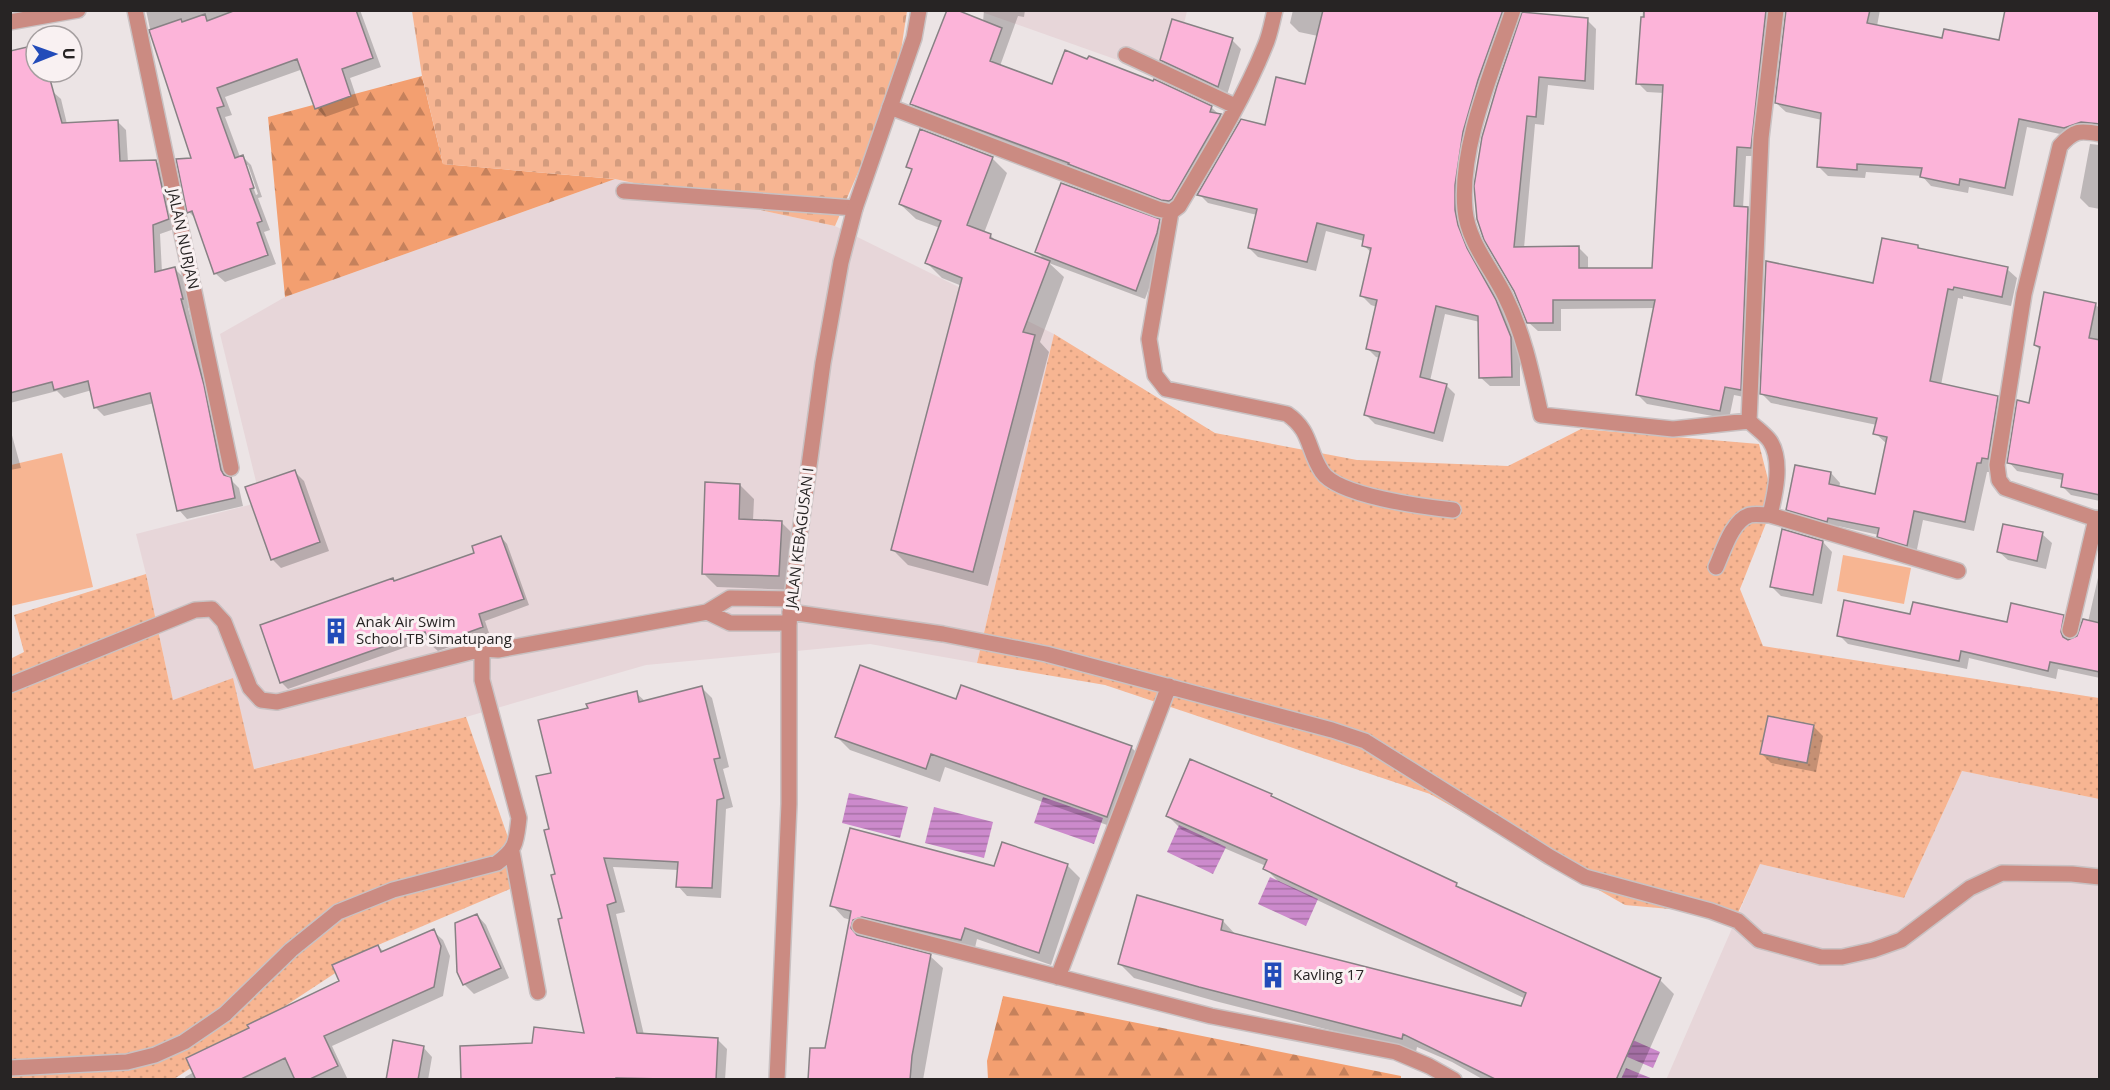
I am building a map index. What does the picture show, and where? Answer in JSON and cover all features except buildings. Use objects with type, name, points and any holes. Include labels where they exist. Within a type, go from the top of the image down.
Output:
[{"type":"street","points":[[10,22],[78,10]]},
{"type":"street","name":"JALAN NURJAN","points":[[135,10],[231,468]]},
{"type":"street","name":"JALAN KEBAGUSAN I","points":[[777,1080],[789,804],[791,606],[800,532],[823,363],[841,262],[855,208],[914,38],[919,10]]},
{"type":"street","points":[[1275,10],[1266,45],[1213,149],[1179,206],[1171,212],[1149,339],[1155,375],[1166,389],[1287,414],[1298,421],[1323,474],[1336,484],[1404,504],[1453,510]]},
{"type":"street","points":[[1513,10],[1474,129],[1465,171],[1465,211],[1472,237],[1505,296],[1516,321],[1530,361],[1541,415],[1673,429],[1749,421]]},
{"type":"street","points":[[1770,515],[1777,465],[1776,453],[1769,440],[1749,421],[1761,138],[1776,10]]},
{"type":"street","points":[[1126,55],[1235,106]]},
{"type":"street","points":[[890,107],[1171,212]]},
{"type":"street","points":[[2070,630],[2098,518],[2005,488],[1999,480],[1997,465],[2025,294],[2060,146],[2069,136],[2082,131],[2100,134]]},
{"type":"street","points":[[624,191],[855,208]]},
{"type":"street","points":[[1716,567],[1731,532],[1737,525],[1749,515],[1770,515],[1958,571]]},
{"type":"street","points":[[10,685],[195,610],[212,609],[224,622],[250,688],[261,699],[277,702],[482,649],[498,650],[707,612],[730,598],[791,606],[1025,650],[1332,730],[1365,741],[1585,877],[1711,911],[1738,921],[1760,940],[1821,957],[1842,957],[1873,950],[1901,940],[1970,888],[2002,873],[2072,874],[2100,877]]},
{"type":"street","points":[[707,612],[730,623],[791,606]]},
{"type":"street","points":[[482,649],[482,680],[519,818],[512,852],[538,992]]},
{"type":"street","points":[[1058,978],[1168,686]]},
{"type":"street","points":[[10,1068],[115,1063],[154,1055],[184,1042],[225,1014],[291,950],[339,912],[393,890],[497,863],[512,852]]},
{"type":"street","points":[[860,926],[1211,1016],[1396,1052],[1454,1080]]},
{"type":"shaded area","points":[[979,11],[1187,11],[1171,79]]},
{"type":"shaded area","points":[[615,179],[835,226],[1054,334],[977,663],[870,644],[646,665],[466,717],[253,769],[233,679],[173,700],[136,534],[261,502],[220,334],[285,297]]},
{"type":"shaded area","points":[[1962,771],[2099,799],[2099,1079],[1666,1080],[1760,864],[1904,898]]},
{"type":"shaded area","points":[[849,793],[908,807],[900,838],[842,823]]},
{"type":"shaded area","points":[[1043,797],[1103,818],[1094,844],[1034,823]]},
{"type":"shaded area","points":[[934,807],[993,822],[984,858],[925,843]]},
{"type":"shaded area","points":[[1179,825],[1226,847],[1213,874],[1167,852]]},
{"type":"shaded area","points":[[1270,877],[1318,899],[1306,926],[1258,904]]},
{"type":"shaded area","points":[[1610,1030],[1660,1052],[1653,1068],[1602,1046]]},
{"type":"shaded area","points":[[1626,1068],[1653,1079],[1621,1079]]},
{"type":"green space","points":[[412,11],[907,11],[896,84],[835,226],[615,179],[443,164],[422,76]]},
{"type":"green space","points":[[422,76],[443,164],[615,179],[285,297],[268,117]]},
{"type":"green space","points":[[1054,334],[1215,433],[1357,460],[1508,466],[1581,429],[1759,444],[1774,503],[1740,589],[1763,646],[2099,698],[2099,799],[1962,771],[1904,898],[1760,864],[1737,915],[1625,905],[1430,794],[1105,685],[977,663]]},
{"type":"green space","points":[[62,453],[93,587],[11,606],[11,465]]},
{"type":"green space","points":[[1843,555],[1911,568],[1904,604],[1837,591]]},
{"type":"green space","points":[[146,574],[173,700],[233,678],[254,769],[466,717],[524,883],[378,945],[174,1079],[11,1080],[10,659],[24,652],[14,615]]},
{"type":"green space","points":[[1003,996],[1401,1076],[1401,1079],[988,1079],[987,1061]]},
{"type":"place","name":"Anak Air Swim School TB Simatupang","points":[[336,631]]},
{"type":"place","name":"Kavling 17","points":[[1273,975]]}]
